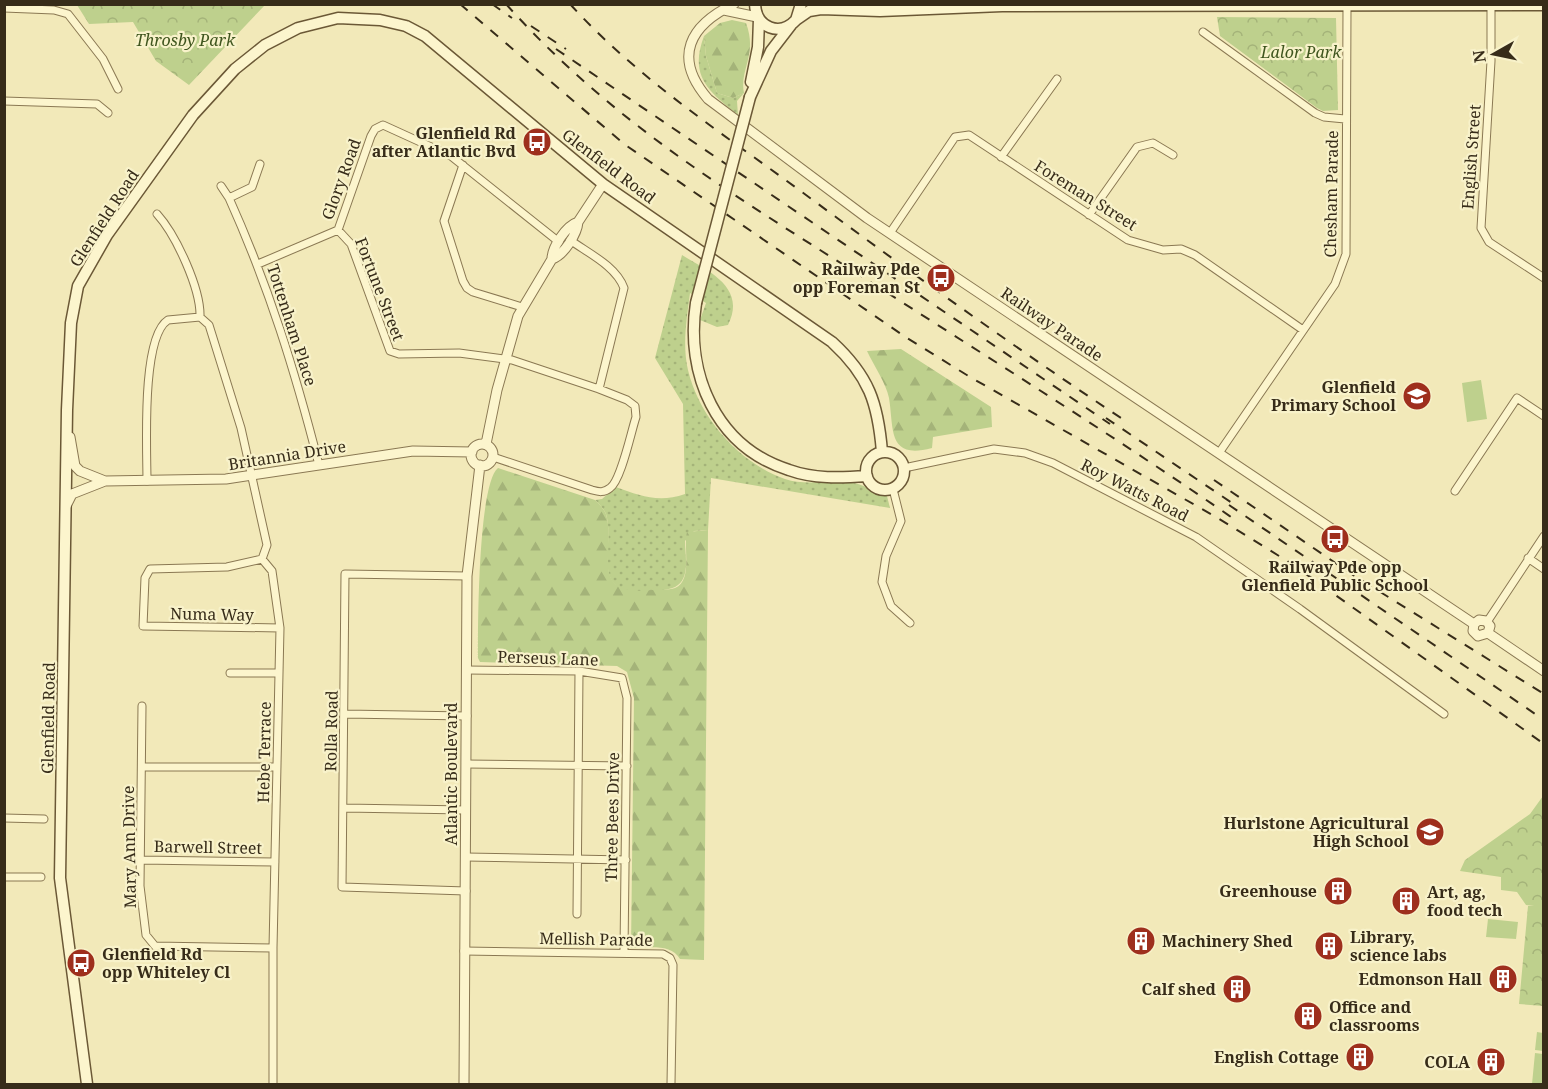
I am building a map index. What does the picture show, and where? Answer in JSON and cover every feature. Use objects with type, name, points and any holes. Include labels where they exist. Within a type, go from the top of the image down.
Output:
[{"type":"main road","points":[[755,4],[758,18],[758,47],[751,96],[696,303],[692,337],[698,373],[713,409],[736,438],[762,458],[789,470],[821,477],[867,476]]},
{"type":"main road","points":[[751,96],[771,51],[794,22],[801,4]]},
{"type":"main road","points":[[975,4],[1002,6]]},
{"type":"main road","points":[[758,18],[772,28],[780,29],[809,11],[821,9],[880,11],[1095,5],[1347,7],[1544,5]]},
{"type":"main road","name":"Glenfield Road","points":[[87,1084],[60,878],[67,410],[74,304],[78,286],[96,253],[138,189],[220,84],[265,45],[298,28],[338,18],[368,18],[394,23],[415,31],[451,55],[603,184],[832,342],[850,358],[866,382],[876,405],[882,452]]},
{"type":"main road","points":[[882,452],[896,455],[904,468],[901,482],[892,489],[878,489],[867,476],[870,460],[882,452]]},
{"type":"street","name":"Railway Parade","points":[[734,4],[700,25],[692,43],[690,64],[692,77],[698,88],[728,115],[890,233],[1474,624]]},
{"type":"street","name":"English Street","points":[[1491,5],[1491,61],[1481,228],[1490,242],[1544,278]]},
{"type":"street","name":"Chesham Parade","points":[[1219,453],[1335,284],[1346,254],[1347,7]]},
{"type":"street","points":[[4,9],[54,10],[68,14],[103,59],[118,89]]},
{"type":"street","points":[[722,10],[758,18]]},
{"type":"street","points":[[1203,32],[1315,113],[1324,117],[1345,119]]},
{"type":"street","points":[[1002,157],[1057,79]]},
{"type":"street","points":[[4,101],[94,103],[101,105],[108,113]]},
{"type":"street","name":"Glory Road","points":[[258,264],[338,230],[375,129],[383,125],[392,127],[451,156],[559,242]]},
{"type":"street","name":"Foreman Street","points":[[890,233],[955,137],[969,135],[1128,240],[1163,250],[1180,249],[1195,255],[1303,330]]},
{"type":"street","points":[[1089,215],[1137,147],[1153,143],[1173,155]]},
{"type":"street","points":[[229,198],[252,187],[260,164]]},
{"type":"street","points":[[463,165],[444,221],[463,281],[466,288],[474,292],[522,307]]},
{"type":"street","points":[[552,259],[558,257],[570,240],[577,229],[578,222],[603,184]]},
{"type":"street","name":"Tottenham Place","points":[[221,186],[229,198],[258,264],[287,346],[319,465]]},
{"type":"street","points":[[157,214],[170,231],[198,296],[200,317],[209,325],[219,354],[241,428],[267,545],[262,559]]},
{"type":"street","points":[[486,444],[506,359],[522,307],[552,259],[552,253],[559,242],[571,224],[578,222]]},
{"type":"street","name":"Fortune Street","points":[[338,230],[351,244],[390,351],[399,354],[459,353],[506,359]]},
{"type":"street","points":[[570,240],[614,271],[621,278],[624,288],[599,389]]},
{"type":"street","points":[[147,481],[148,369],[160,330],[168,320],[200,317]]},
{"type":"street","points":[[493,457],[592,490],[600,492],[608,490],[616,480],[636,412],[632,402],[506,359]]},
{"type":"street","points":[[1455,491],[1517,398],[1544,416]]},
{"type":"street","name":"Britannia Drive","points":[[67,410],[75,466],[80,471],[105,481]]},
{"type":"street","points":[[486,444],[492,449],[493,457],[488,464],[480,465],[473,460],[472,452],[477,445],[486,444]]},
{"type":"street","name":"Roy Watts Road","points":[[904,468],[987,450],[1010,449],[1038,457],[1196,537],[1444,714]]},
{"type":"street","name":"Britannia Drive","points":[[65,508],[72,494],[105,481],[201,481],[252,476],[413,452],[472,452]]},
{"type":"street","name":"Atlantic Boulevard","points":[[464,1084],[467,576],[480,465]]},
{"type":"street","points":[[892,489],[901,521],[883,566],[882,582],[891,606],[910,623]]},
{"type":"street","points":[[1487,622],[1544,536]]},
{"type":"street","points":[[1528,558],[1544,569]]},
{"type":"street","name":"Numa Way","points":[[262,559],[227,567],[150,568],[145,579],[143,626],[280,628]]},
{"type":"street","name":"Hebe Terrace","points":[[262,559],[272,571],[280,628],[273,948]]},
{"type":"street","name":"Rolla Road","points":[[466,891],[342,887],[345,574],[467,576]]},
{"type":"street","points":[[1480,620],[1487,622],[1490,628],[1488,633],[1478,636],[1473,631],[1474,624],[1480,620]]},
{"type":"street","points":[[1488,633],[1544,671]]},
{"type":"street","name":"Perseus Lane","points":[[466,670],[579,671],[619,675],[624,683]]},
{"type":"street","points":[[577,914],[579,671]]},
{"type":"street","points":[[230,673],[279,673]]},
{"type":"street","name":"Three Bees Drive","points":[[624,683],[627,698],[624,952]]},
{"type":"street","name":"Mary Ann Drive","points":[[142,706],[140,886],[146,935],[155,946],[273,948]]},
{"type":"street","points":[[345,714],[466,716]]},
{"type":"street","points":[[466,764],[627,766]]},
{"type":"street","points":[[142,767],[277,767]]},
{"type":"street","points":[[344,808],[466,810]]},
{"type":"street","points":[[4,818],[44,819]]},
{"type":"street","points":[[466,857],[626,860]]},
{"type":"street","name":"Barwell Street","points":[[141,860],[275,862]]},
{"type":"street","points":[[4,877],[41,877]]},
{"type":"street","points":[[273,948],[273,1084]]},
{"type":"street","name":"Mellish Parade","points":[[464,951],[624,952],[663,954],[670,958],[673,965],[671,1084]]},
{"type":"green space","name":"Throsby Park","points":[[77,5],[265,5],[189,85],[156,61],[133,22],[89,24]]},
{"type":"green space","name":"Lalor Park","points":[[1217,17],[1336,18],[1338,110],[1323,111],[1317,108],[1220,36]]},
{"type":"green space","points":[[732,20],[746,23],[750,44],[743,85],[744,93],[733,98],[717,93],[706,56],[704,36],[720,23]]},
{"type":"green space","points":[[704,36],[706,56],[717,93],[733,98],[744,93],[737,101],[738,115],[704,82],[699,62]]},
{"type":"green space","points":[[682,255],[703,267],[722,282],[729,290],[732,300],[733,312],[728,325],[717,327],[700,320],[706,303],[690,293],[686,331],[686,360],[693,388],[711,421],[723,436],[752,462],[768,472],[800,482],[854,483],[887,496],[890,508],[711,478],[708,530],[694,531],[685,541],[686,564],[682,581],[668,589],[628,590],[617,586],[610,578],[606,514],[595,500],[602,499],[616,487],[642,496],[658,498],[685,494],[683,404],[655,358]]},
{"type":"green space","points":[[901,349],[991,407],[992,427],[933,437],[932,448],[917,451],[907,450],[900,446],[893,431],[889,398],[883,380],[867,351]]},
{"type":"green space","points":[[1481,380],[1487,419],[1467,422],[1462,383]]},
{"type":"green space","points":[[498,468],[595,500],[606,514],[608,569],[611,579],[619,586],[632,590],[669,589],[681,584],[686,571],[687,532],[708,530],[704,960],[680,959],[665,948],[631,948],[634,698],[627,672],[617,666],[480,662],[478,658],[483,527],[491,479]]},
{"type":"green space","points":[[1543,796],[1543,1006],[1519,1004],[1528,906],[1534,906],[1526,905],[1517,892],[1501,890],[1501,877],[1460,871],[1465,860],[1530,814]]},
{"type":"green space","points":[[1488,919],[1518,922],[1516,939],[1486,937]]},
{"type":"green space","points":[[1537,1032],[1543,1033],[1543,1051],[1535,1050]]},
{"type":"green space","points":[[1535,1053],[1543,1054],[1543,1084],[1532,1084]]},
{"type":"railway","points":[[460,4],[624,144],[907,338],[970,377],[1216,517],[1292,564],[1544,744]]},
{"type":"railway","points":[[492,4],[512,18]]},
{"type":"railway","points":[[506,4],[587,84],[672,152],[762,213],[1094,425],[1234,519]]},
{"type":"railway","points":[[570,4],[597,32],[684,106],[962,309],[1121,418]]},
{"type":"railway","points":[[531,26],[566,49]]},
{"type":"railway","points":[[556,49],[1110,424]]},
{"type":"railway","points":[[1106,418],[1238,507]]},
{"type":"railway","points":[[1214,480],[1353,575],[1544,694]]},
{"type":"railway","points":[[1229,505],[1544,720]]},
{"type":"place","name":"Glenfield Rd after Atlantic Bvd","points":[[537,142]]},
{"type":"place","name":"Railway Pde opp Foreman St","points":[[941,278]]},
{"type":"place","name":"Glenfield Primary School","points":[[1417,396]]},
{"type":"place","name":"Railway Pde opp Glenfield Public School","points":[[1335,539]]},
{"type":"place","name":"Hurlstone Agricultural High School","points":[[1430,832]]},
{"type":"place","name":"Greenhouse","points":[[1338,891]]},
{"type":"place","name":"Art, ag, food tech","points":[[1406,901]]},
{"type":"place","name":"Machinery Shed","points":[[1141,941]]},
{"type":"place","name":"Library, science labs","points":[[1329,946]]},
{"type":"place","name":"Glenfield Rd opp Whiteley Cl","points":[[81,963]]},
{"type":"place","name":"Edmonson Hall","points":[[1503,979]]},
{"type":"place","name":"Calf shed","points":[[1237,989]]},
{"type":"place","name":"Office and classrooms","points":[[1308,1016]]},
{"type":"place","name":"English Cottage","points":[[1360,1057]]},
{"type":"place","name":"COLA","points":[[1491,1062]]}]
